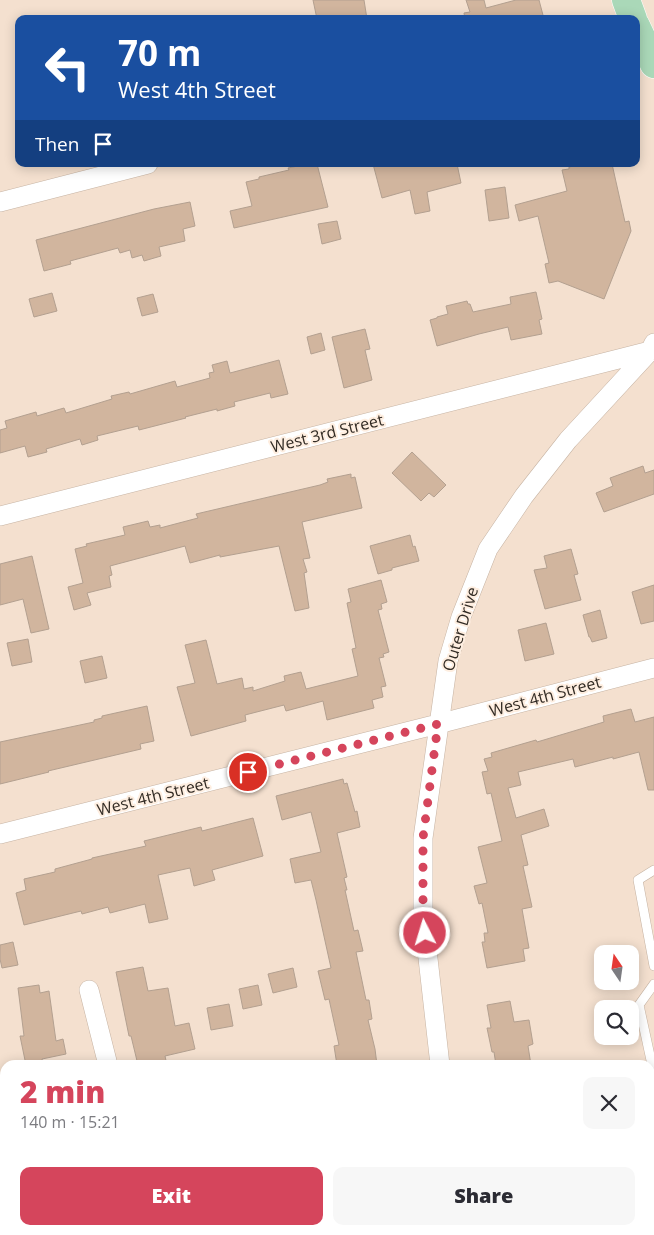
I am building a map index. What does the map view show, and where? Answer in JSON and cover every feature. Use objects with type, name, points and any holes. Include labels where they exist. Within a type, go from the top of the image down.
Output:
[{"type":"main road","points":[[626,0],[633,15]]},
{"type":"main road","points":[[640,30],[654,64]]},
{"type":"street","points":[[0,202],[136,167]]},
{"type":"street","name":"West 3rd Street","points":[[0,516],[653,348]]},
{"type":"street","name":"Outer Drive","points":[[439,1060],[423,914],[423,838],[448,661],[461,617],[488,549],[524,496],[568,440],[653,348]]},
{"type":"street","name":"West 4th Street","points":[[0,834],[654,668]]},
{"type":"street","points":[[89,990],[107,1060]]},
{"type":"lane","points":[[654,870],[638,880],[654,966]]},
{"type":"lane","points":[[651,1060],[639,1005],[654,984]]},
{"type":"building","points":[[313,0],[364,0],[366,15],[316,15]]},
{"type":"building","points":[[466,0],[484,0],[486,8],[516,0],[539,0],[543,15],[464,15],[464,13],[470,12]]},
{"type":"building","points":[[318,167],[328,207],[234,228],[230,211],[252,206],[246,182],[289,170],[288,168]]},
{"type":"building","points":[[374,167],[458,167],[461,183],[427,192],[430,211],[415,214],[410,190],[382,198]]},
{"type":"building","points":[[569,167],[613,167],[625,222],[629,221],[631,231],[604,299],[558,281],[549,283],[545,264],[549,263],[538,216],[519,221],[515,205],[567,191],[562,170],[569,169]]},
{"type":"building","points":[[505,187],[509,218],[489,221],[485,190]]},
{"type":"building","points":[[190,202],[195,226],[183,229],[185,241],[159,247],[161,256],[144,261],[142,255],[132,258],[130,250],[120,253],[118,248],[70,261],[71,264],[44,271],[36,240],[154,209]]},
{"type":"building","points":[[337,221],[341,239],[322,244],[318,224]]},
{"type":"building","points":[[536,292],[542,319],[539,320],[542,334],[511,340],[508,327],[437,346],[430,320],[448,314],[446,306],[467,301],[473,312],[511,304],[510,297]]},
{"type":"building","points":[[52,293],[57,311],[34,317],[29,299]]},
{"type":"building","points":[[153,294],[158,312],[142,316],[137,298]]},
{"type":"building","points":[[365,329],[370,349],[365,350],[372,380],[344,388],[332,337]]},
{"type":"building","points":[[321,333],[325,350],[311,354],[307,337]]},
{"type":"building","points":[[279,360],[288,394],[271,398],[270,393],[234,402],[235,406],[217,411],[217,409],[139,430],[138,426],[97,436],[98,440],[82,445],[80,439],[46,449],[47,452],[28,457],[25,446],[0,453],[0,430],[7,428],[5,421],[36,412],[37,416],[64,408],[66,413],[112,399],[111,396],[129,392],[130,394],[175,381],[177,387],[210,378],[209,373],[214,372],[212,365],[227,361],[230,373]]},
{"type":"building","points":[[412,452],[446,485],[434,497],[429,493],[421,501],[392,473]]},
{"type":"building","points":[[643,466],[645,473],[654,470],[654,494],[604,512],[596,493],[613,486],[610,478]]},
{"type":"building","points":[[351,474],[351,478],[355,477],[362,508],[302,522],[310,558],[303,559],[307,572],[304,573],[309,608],[295,611],[279,546],[220,557],[220,555],[190,563],[185,546],[110,566],[112,575],[109,576],[111,587],[87,593],[91,605],[74,610],[68,587],[83,583],[75,549],[87,546],[86,544],[125,535],[123,527],[148,521],[150,527],[160,525],[160,528],[198,518],[196,514],[320,485],[328,482],[327,479]]},
{"type":"building","points":[[410,535],[419,561],[378,574],[370,546]]},
{"type":"building","points":[[571,549],[578,574],[574,575],[581,600],[545,609],[534,570],[547,568],[544,556]]},
{"type":"building","points":[[32,556],[49,629],[31,633],[23,599],[0,605],[0,564]]},
{"type":"building","points":[[381,580],[387,602],[381,604],[382,609],[378,610],[389,652],[383,654],[384,657],[379,658],[386,686],[381,687],[383,697],[372,700],[374,708],[327,720],[323,701],[286,711],[284,705],[245,715],[246,721],[191,736],[177,687],[195,683],[185,645],[206,640],[217,684],[242,678],[244,689],[253,687],[253,691],[285,681],[284,676],[301,672],[306,689],[358,676],[352,649],[356,648],[347,603],[351,602],[348,589]]},
{"type":"building","points":[[654,585],[654,621],[641,624],[632,592]]},
{"type":"building","points":[[600,610],[607,638],[592,642],[583,615]]},
{"type":"building","points":[[546,623],[554,654],[525,661],[518,630]]},
{"type":"building","points":[[28,639],[32,662],[12,666],[7,643]]},
{"type":"building","points":[[102,656],[107,678],[85,683],[80,661]]},
{"type":"building","points":[[147,706],[154,741],[140,744],[141,749],[0,784],[0,742],[94,722],[94,720],[102,718],[102,716]]},
{"type":"building","points":[[631,709],[635,722],[654,717],[654,790],[648,790],[639,752],[575,767],[573,759],[518,772],[521,785],[508,788],[516,818],[544,809],[549,826],[521,835],[528,865],[523,866],[532,907],[522,909],[529,948],[523,949],[525,961],[487,968],[482,942],[485,942],[484,933],[488,933],[482,903],[479,904],[474,886],[487,883],[478,847],[502,841],[491,793],[487,794],[482,772],[488,771],[484,759],[492,757],[491,753],[536,740],[537,742],[604,722],[603,716]]},
{"type":"building","points":[[343,779],[344,784],[347,783],[355,812],[357,811],[360,827],[337,833],[347,877],[344,878],[347,890],[345,890],[354,931],[358,930],[363,951],[356,952],[366,1000],[369,1000],[372,1019],[368,1020],[376,1060],[336,1060],[334,1046],[339,1045],[329,999],[325,1000],[318,971],[331,968],[316,900],[311,880],[295,883],[290,859],[321,852],[311,812],[282,820],[276,796]]},
{"type":"building","points":[[253,818],[263,856],[212,870],[215,880],[194,886],[190,868],[158,875],[168,919],[149,923],[145,904],[110,913],[108,907],[82,914],[81,911],[24,925],[16,893],[26,890],[24,879],[55,872],[55,869],[92,858],[146,846],[144,841],[201,827],[202,831]]},
{"type":"building","points":[[13,942],[18,965],[2,968],[0,945]]},
{"type":"building","points":[[143,967],[148,991],[168,988],[175,1026],[189,1023],[195,1049],[165,1056],[166,1060],[137,1060],[131,1036],[129,1036],[116,972]]},
{"type":"building","points":[[293,968],[297,987],[273,993],[268,974]]},
{"type":"building","points":[[39,985],[40,993],[49,991],[56,1041],[63,1039],[66,1054],[42,1060],[25,1060],[20,1036],[24,1036],[18,988]]},
{"type":"building","points":[[258,985],[262,1005],[243,1009],[239,989]]},
{"type":"building","points":[[510,1001],[514,1022],[529,1020],[533,1044],[528,1046],[530,1060],[495,1060],[487,1028],[491,1028],[487,1005]]},
{"type":"building","points":[[229,1004],[233,1026],[211,1030],[207,1008]]},
{"type":"route","points":[[248,772],[438,724],[423,838],[423,914],[425,933]]}]
